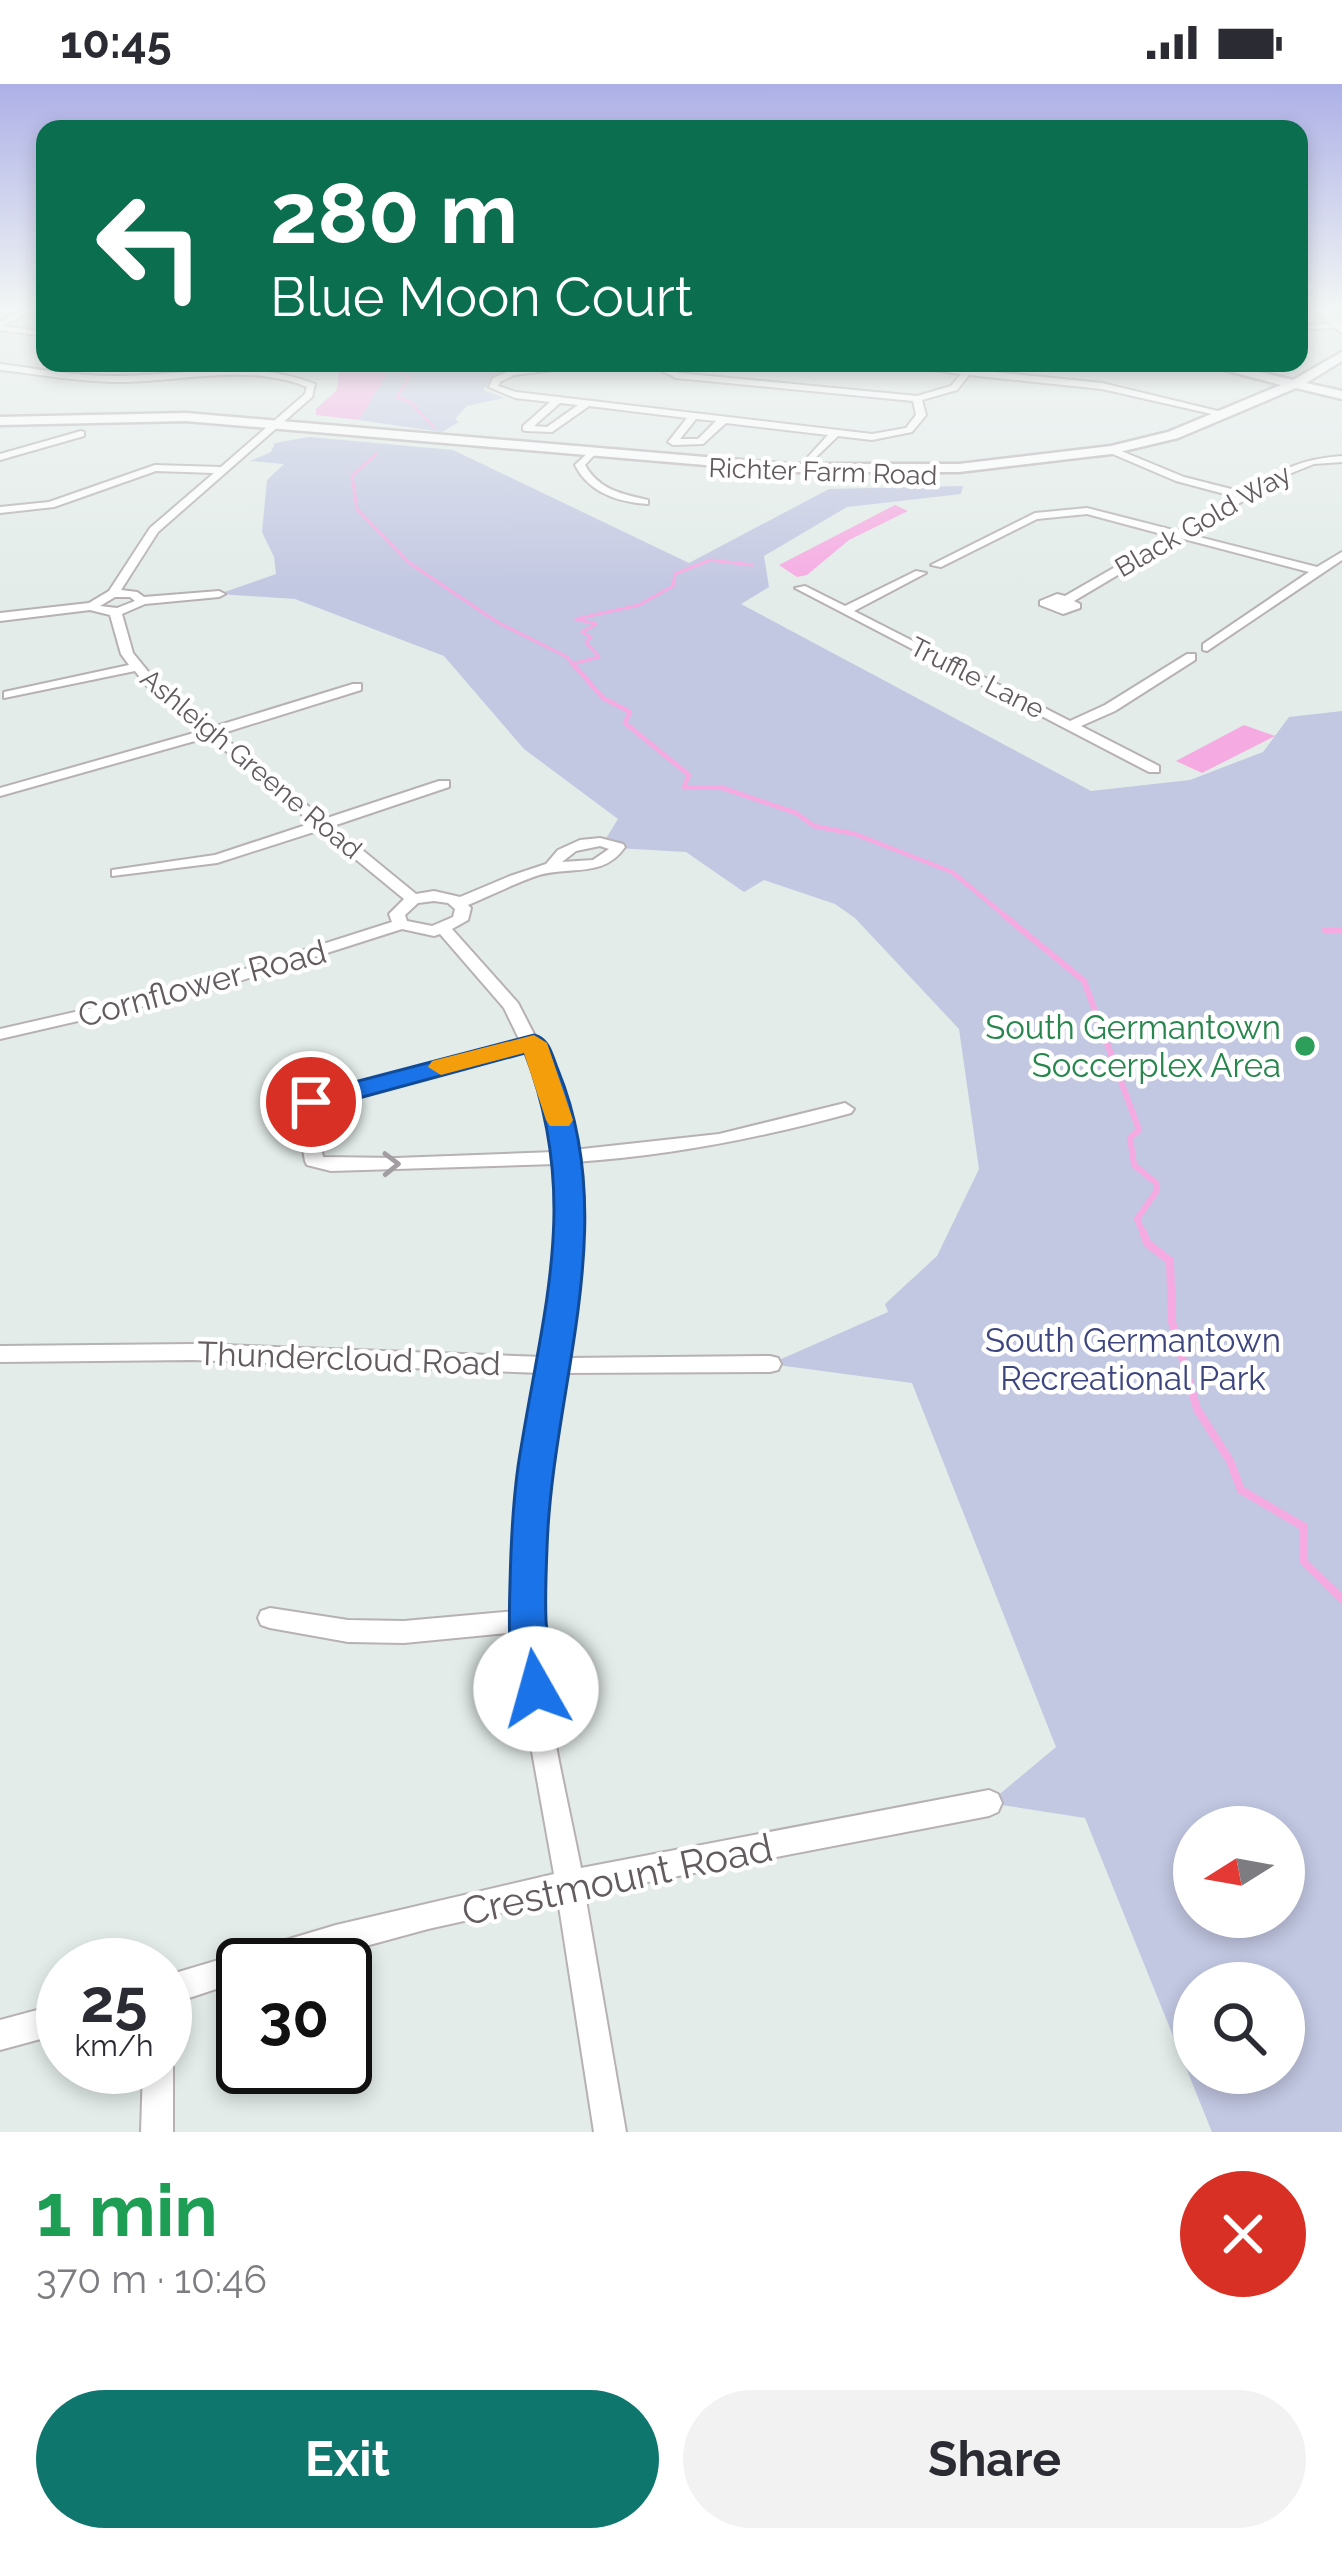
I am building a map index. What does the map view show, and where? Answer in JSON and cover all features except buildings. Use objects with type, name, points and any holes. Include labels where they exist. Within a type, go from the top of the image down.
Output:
[{"type":"main road","name":"Richter Farm Road","points":[[1119,454],[1252,403]]},
{"type":"main road","name":"Richter Farm Road","points":[[0,424],[276,425],[791,476],[886,478],[994,473],[1119,454],[1186,441],[1289,403]]},
{"type":"street","points":[[92,606],[113,593],[154,530],[301,403]]},
{"type":"street","points":[[555,403],[526,428],[549,430],[586,404]]},
{"type":"street","points":[[576,403],[835,433],[899,434],[921,416],[918,403]]},
{"type":"street","points":[[1175,403],[1225,414]]},
{"type":"street","points":[[694,416],[673,442],[700,442],[723,420]]},
{"type":"street","points":[[812,458],[835,433]]},
{"type":"street","points":[[0,457],[81,434]]},
{"type":"street","points":[[1119,454],[1180,479],[1246,496]]},
{"type":"street","points":[[589,455],[580,466],[595,487],[644,502]]},
{"type":"street","name":"Black Gold Way","points":[[1069,598],[1312,460],[1342,459]]},
{"type":"street","points":[[0,510],[50,505],[155,468],[226,470]]},
{"type":"street","points":[[845,610],[920,573],[941,573],[944,569],[937,565],[1048,513],[1102,513],[1318,571]]},
{"type":"street","points":[[1070,725],[1111,708],[1191,657],[1212,657],[1215,652],[1207,646],[1342,555]]},
{"type":"street","name":"Truffle Lane","points":[[801,588],[1154,769]]},
{"type":"street","points":[[113,593],[133,593],[142,601]]},
{"type":"street","points":[[0,617],[92,606],[116,612],[142,601],[218,594]]},
{"type":"street","name":"Ashleigh Greene Road","points":[[116,612],[117,631],[136,667],[209,734],[413,899]]},
{"type":"street","points":[[9,695],[136,667]]},
{"type":"street","points":[[0,792],[357,687]]},
{"type":"street","points":[[117,873],[218,860],[444,784]]},
{"type":"street","points":[[459,903],[551,867]]},
{"type":"street","points":[[444,896],[459,903],[463,908],[460,920],[444,929],[416,931],[401,924],[400,908],[413,899],[444,896]]},
{"type":"street","name":"Cornflower Road","points":[[0,1034],[202,988],[401,924]]},
{"type":"street","points":[[444,929],[505,994],[534,1043],[553,1091],[567,1160],[571,1223],[567,1283],[537,1451],[528,1620],[540,1724],[610,2132]]},
{"type":"street","points":[[534,1043],[311,1102],[306,1114],[311,1154],[319,1165],[331,1166],[567,1160],[710,1144],[845,1109]]},
{"type":"street","name":"Thundercloud Road","points":[[0,1354],[144,1350],[551,1367],[770,1364]]},
{"type":"street","points":[[270,1618],[348,1631],[404,1632],[528,1620]]},
{"type":"street","name":"Crestmount Road","points":[[337,1938],[989,1803]]},
{"type":"street","points":[[0,2035],[36,2025]]},
{"type":"street","points":[[157,2132],[158,2094]]},
{"type":"green space","points":[[369,403],[483,403],[467,406],[455,419],[459,422],[442,432],[359,420]]},
{"type":"green space","name":"South Germantown Recreational Park","points":[[309,437],[453,450],[689,563],[829,489],[963,486],[961,494],[847,507],[764,556],[769,587],[741,604],[1091,791],[1190,780],[1263,752],[1289,717],[1342,711],[1342,2132],[1212,2132],[1197,2094],[1305,2094],[1305,1962],[1173,1962],[1173,2036],[1085,1818],[989,1803],[1056,1747],[912,1383],[770,1364],[888,1312],[885,1304],[937,1256],[979,1169],[959,1029],[855,918],[835,904],[764,880],[744,892],[686,852],[617,848],[605,840],[618,819],[524,749],[444,656],[295,599],[219,594],[276,574],[262,532],[267,480],[284,464],[250,461],[271,452],[275,443]]},
{"type":"shaded area","points":[[323,403],[370,403],[359,420],[316,415]]},
{"type":"shaded area","points":[[895,505],[908,511],[849,540],[807,575],[797,577],[779,565]]},
{"type":"shaded area","points":[[1244,725],[1275,736],[1202,773],[1176,761]]},
{"type":"waterway","points":[[411,403],[434,427]]},
{"type":"waterway","points":[[376,454],[352,476],[357,509],[408,562],[497,622],[573,664]]},
{"type":"waterway","points":[[573,664],[599,657],[586,642],[591,637],[582,632],[596,624],[576,619],[639,605],[673,586],[675,574],[710,560],[752,565]]},
{"type":"waterway","points":[[573,664],[576,668]]},
{"type":"waterway","points":[[574,665],[603,698],[630,712],[625,723],[689,775],[684,787],[723,788],[796,813],[814,826],[855,834],[952,872],[1009,919]]},
{"type":"waterway","points":[[1005,916],[1084,981],[1139,1130],[1130,1138],[1134,1165],[1156,1183],[1156,1192],[1137,1219],[1144,1235]]},
{"type":"waterway","points":[[1325,930],[1342,930]]},
{"type":"waterway","points":[[1143,1232],[1147,1243],[1170,1261],[1172,1322],[1197,1409],[1230,1461],[1241,1490],[1304,1527],[1304,1562],[1342,1599]]},
{"type":"slow traffic","points":[[441,1067],[534,1043],[560,1120]]},
{"type":"place","name":"South Germantown Soccerplex Area","points":[[1305,1046]]},
{"type":"route","points":[[311,1102],[534,1043],[553,1091],[567,1160],[571,1223],[565,1303],[537,1451],[529,1546],[528,1620],[536,1689]]}]
